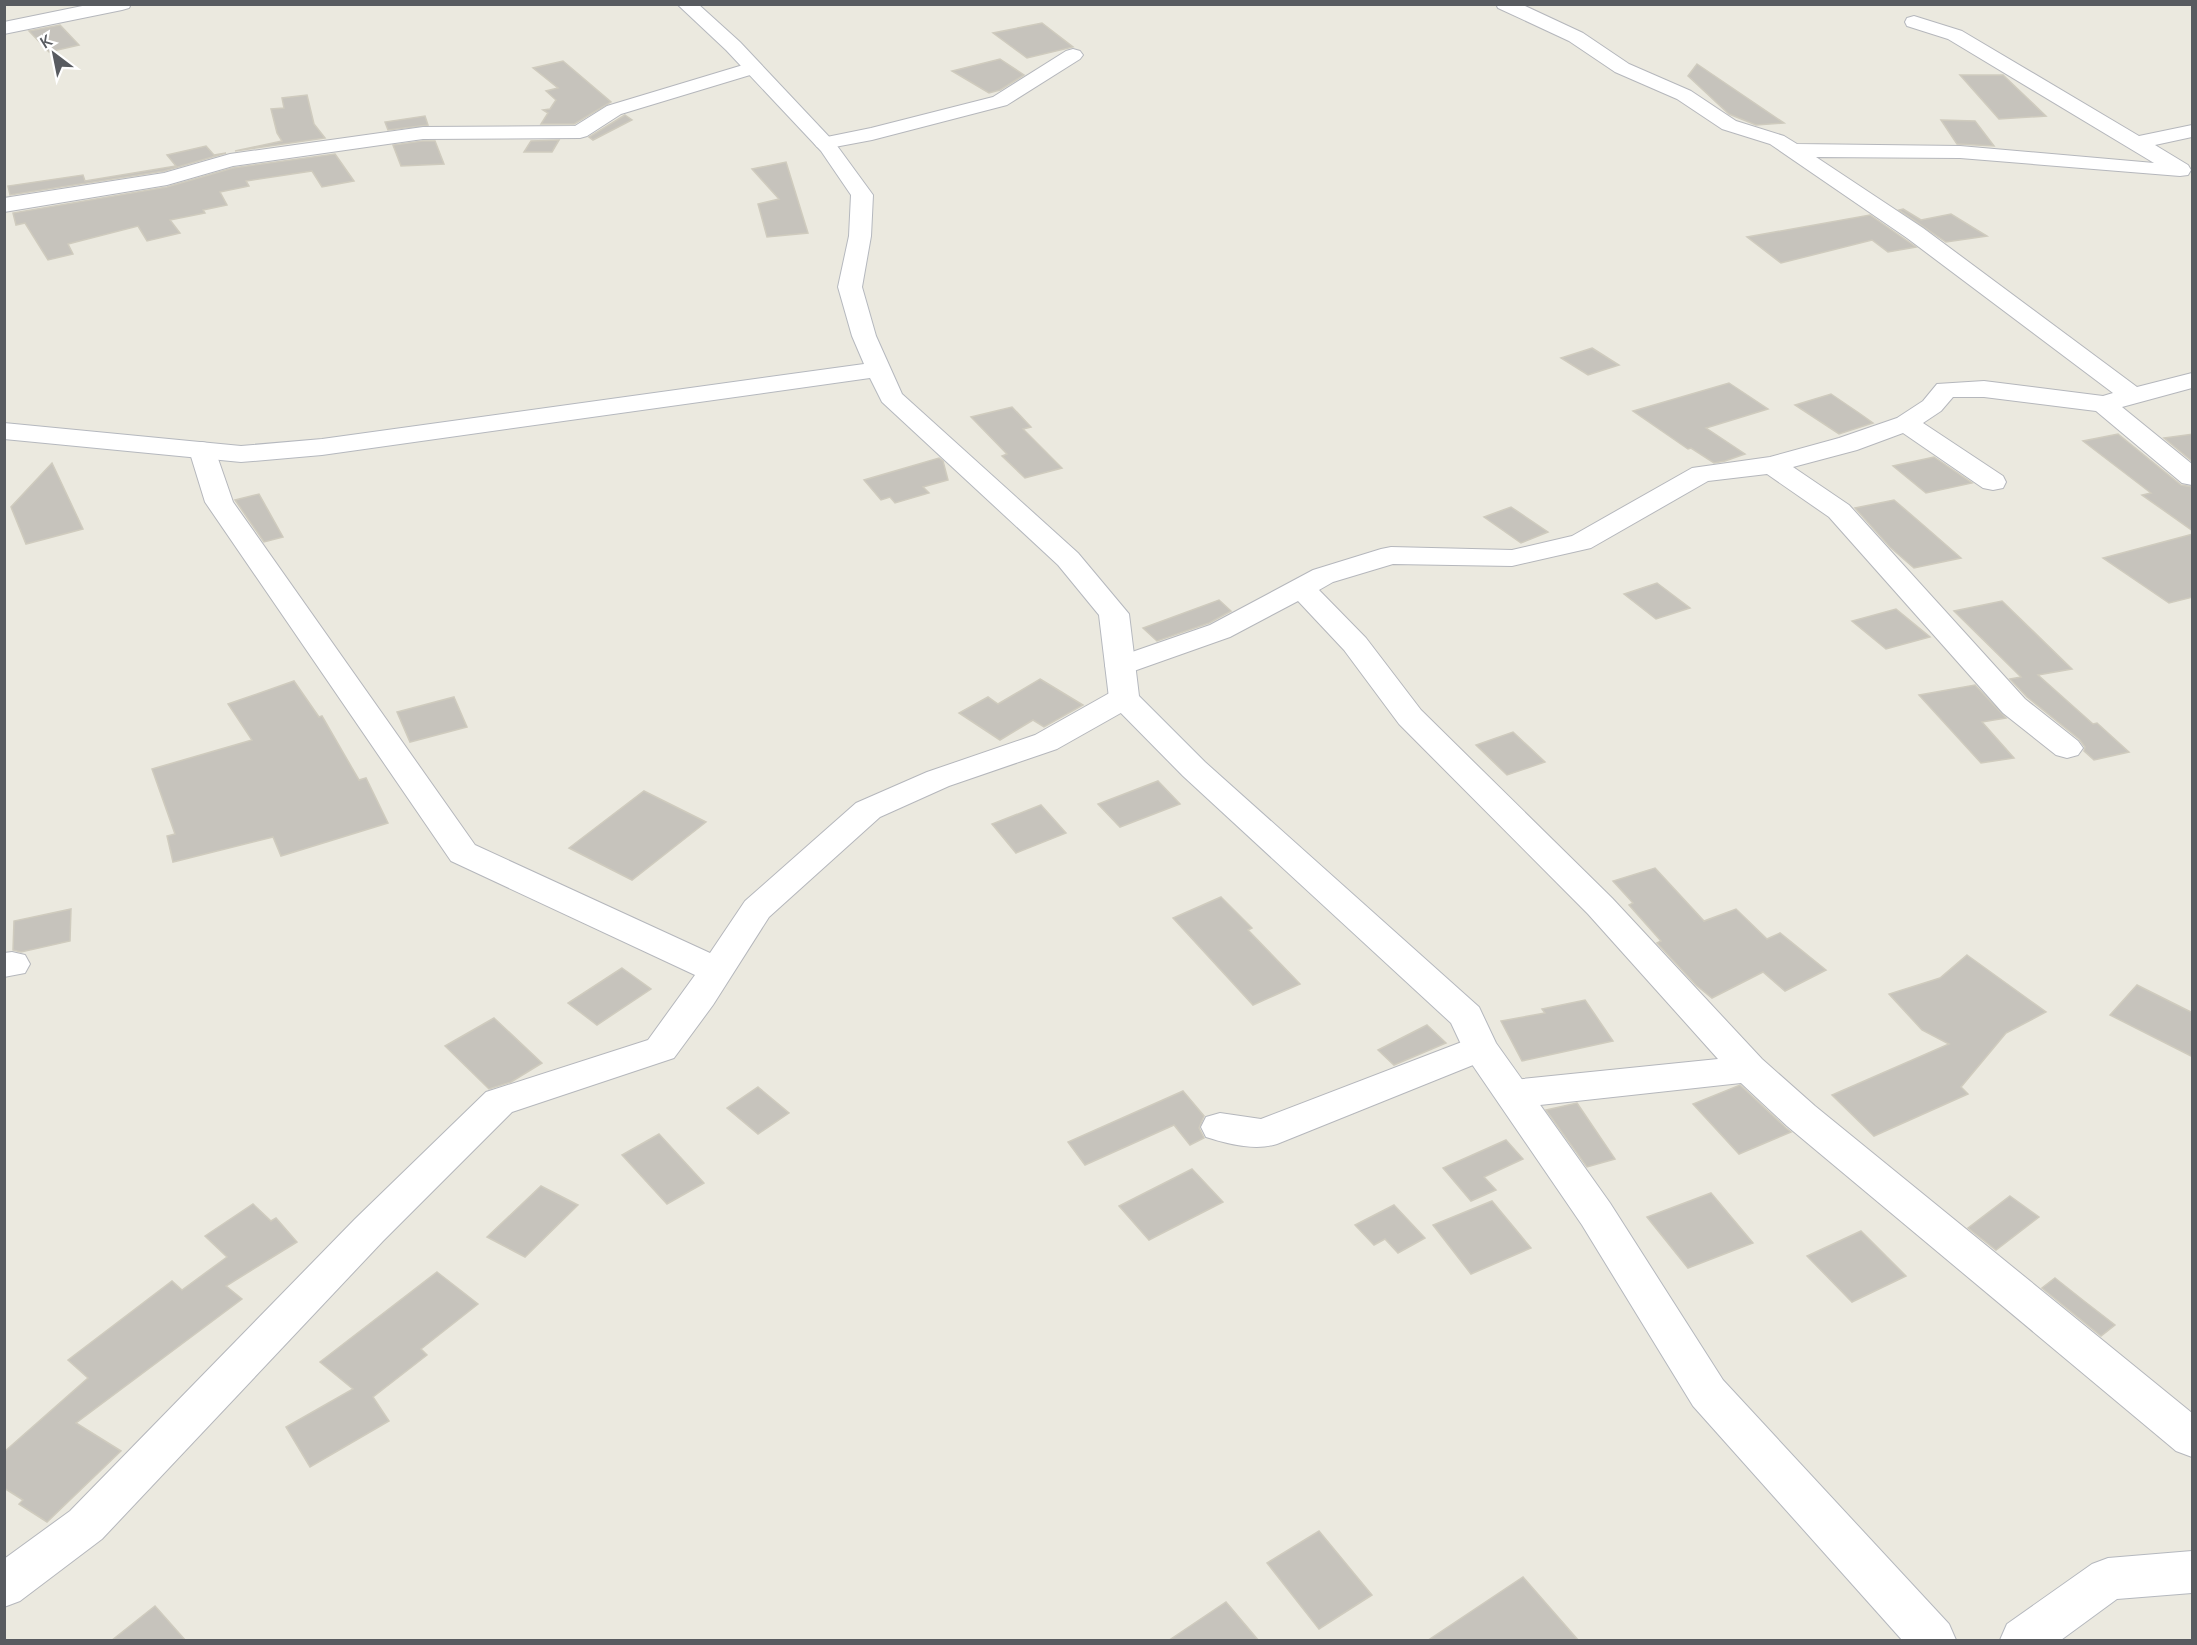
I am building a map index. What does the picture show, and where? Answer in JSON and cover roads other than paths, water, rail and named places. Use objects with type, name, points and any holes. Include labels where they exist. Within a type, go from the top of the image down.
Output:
[{"type":"street","points":[[4,28],[122,4]]},
{"type":"street","points":[[686,4],[753,68],[824,142],[862,195],[860,236],[850,287],[864,336],[891,397],[1068,559],[1114,614],[1122,682],[1194,769],[1466,1016],[1480,1048],[1596,1214],[1708,1393],[1932,1641]]},
{"type":"street","points":[[1505,4],[1576,37],[1622,68],[1684,94],[1729,125],[1777,140],[1915,233],[2133,396]]},
{"type":"street","points":[[1914,22],[1955,35],[2186,173]]},
{"type":"street","points":[[824,142],[872,134],[1000,101],[1073,55]]},
{"type":"street","points":[[4,205],[167,179],[230,160],[423,132],[580,132],[614,110],[753,68]]},
{"type":"street","points":[[2137,143],[2193,131]]},
{"type":"street","points":[[1792,150],[1960,152],[2186,173]]},
{"type":"street","points":[[4,431],[241,454],[322,447],[879,369]]},
{"type":"street","points":[[4,1586],[86,1525],[369,1230],[499,1102],[661,1049],[717,971],[757,909],[868,810],[938,779],[1046,742],[1122,682],[1323,576],[1391,555],[1512,558],[1581,542],[1701,474],[1772,465],[1848,444],[1906,423],[1932,406],[1946,389],[1984,389],[2103,404],[2193,380]]},
{"type":"street","points":[[2103,404],[2193,477]]},
{"type":"street","points":[[1906,423],[1993,482]]},
{"type":"street","points":[[202,450],[219,502],[463,853],[717,971]]},
{"type":"street","points":[[1772,465],[1839,511],[2014,705],[2067,748]]},
{"type":"street","points":[[1301,588],[1355,644],[1410,717],[1600,906],[1749,1069],[1801,1116],[2193,1438]]},
{"type":"street","points":[[1220,1127],[1263,1134],[1480,1048]]},
{"type":"street","points":[[1513,1094],[1749,1069]]},
{"type":"street","points":[[2024,1641],[2109,1579],[2193,1572]]}]
